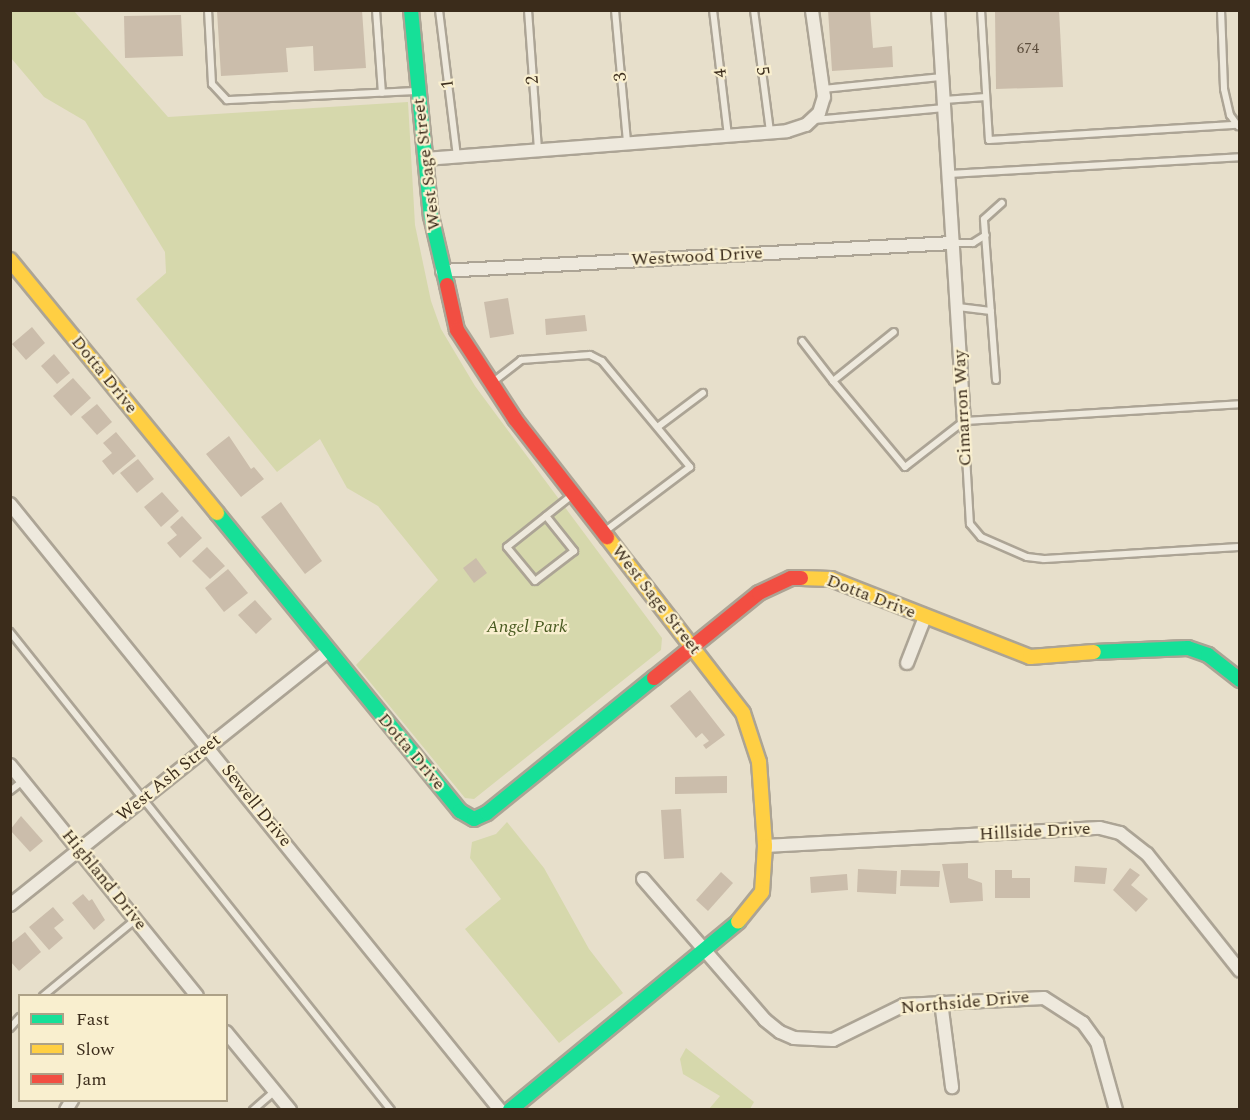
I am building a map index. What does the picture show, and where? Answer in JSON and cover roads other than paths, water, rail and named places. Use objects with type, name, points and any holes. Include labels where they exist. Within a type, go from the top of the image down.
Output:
[{"type":"street","name":"West Sage Street","points":[[411,10],[425,159],[442,271],[457,330],[490,384],[742,713],[753,737],[759,762],[765,846],[762,892],[747,914],[510,1110]]},
{"type":"street","points":[[425,159],[770,132],[806,126],[813,120],[824,97],[812,10]]},
{"type":"street","name":"Cimarron Way","points":[[938,10],[964,421]]},
{"type":"street","name":"Westwood Drive","points":[[442,271],[953,243]]},
{"type":"street","name":"Dotta Drive","points":[[10,260],[460,811],[474,819],[487,813],[759,593],[791,578],[831,579],[1030,657],[1166,646],[1188,648],[1208,655],[1239,680]]},
{"type":"street","name":"Sewell Drive","points":[[10,504],[208,746],[500,1110]]},
{"type":"street","name":"Dotta Drive","points":[[907,663],[925,617]]},
{"type":"street","name":"West Ash Street","points":[[10,905],[328,651]]},
{"type":"street","name":"Highland Drive","points":[[10,765],[193,994]]},
{"type":"street","name":"Hillside Drive","points":[[765,846],[1100,828],[1120,833],[1147,854],[1239,971]]},
{"type":"street","name":"Northside Drive","points":[[643,879],[765,1020],[794,1038],[833,1040],[904,1005],[1026,996],[1061,1005],[1083,1023],[1097,1042],[1116,1110]]},
{"type":"street","points":[[941,1002],[951,1087]]},
{"type":"street","points":[[228,1034],[290,1110]]},
{"type":"lane","points":[[208,10],[212,84],[227,100],[418,91]]},
{"type":"lane","points":[[376,10],[382,93]]},
{"type":"lane","name":"1","points":[[439,10],[457,157]]},
{"type":"lane","name":"2","points":[[528,10],[538,150]]},
{"type":"lane","name":"3","points":[[615,10],[627,143]]},
{"type":"lane","name":"4","points":[[713,10],[728,135]]},
{"type":"lane","name":"5","points":[[754,10],[770,132]]},
{"type":"lane","points":[[981,10],[989,140],[1238,127],[1224,88],[1221,10]]},
{"type":"lane","points":[[823,89],[942,77]]},
{"type":"lane","points":[[813,120],[986,97]]},
{"type":"lane","points":[[949,174],[1239,157]]},
{"type":"lane","points":[[996,380],[984,219],[1002,202]]},
{"type":"lane","points":[[953,243],[973,243],[986,235]]},
{"type":"lane","points":[[958,307],[991,310]]},
{"type":"lane","points":[[833,381],[894,332]]},
{"type":"lane","points":[[802,340],[905,467],[964,421],[1239,404]]},
{"type":"lane","points":[[490,384],[521,360],[590,355],[602,361],[690,467],[604,532]]},
{"type":"lane","points":[[658,426],[703,393]]},
{"type":"lane","name":"Cimarron Way","points":[[964,421],[969,524],[981,537],[1027,557],[1044,559],[1239,547]]},
{"type":"lane","points":[[546,516],[574,551],[535,581],[507,547],[546,516],[574,494]]},
{"type":"lane","points":[[10,632],[391,1110]]},
{"type":"lane","points":[[10,790],[23,781]]},
{"type":"lane","points":[[45,994],[136,920]]},
{"type":"lane","points":[[253,1110],[275,1091]]},
{"type":"park label","name":"Angel Park","points":[[527,627]]}]
